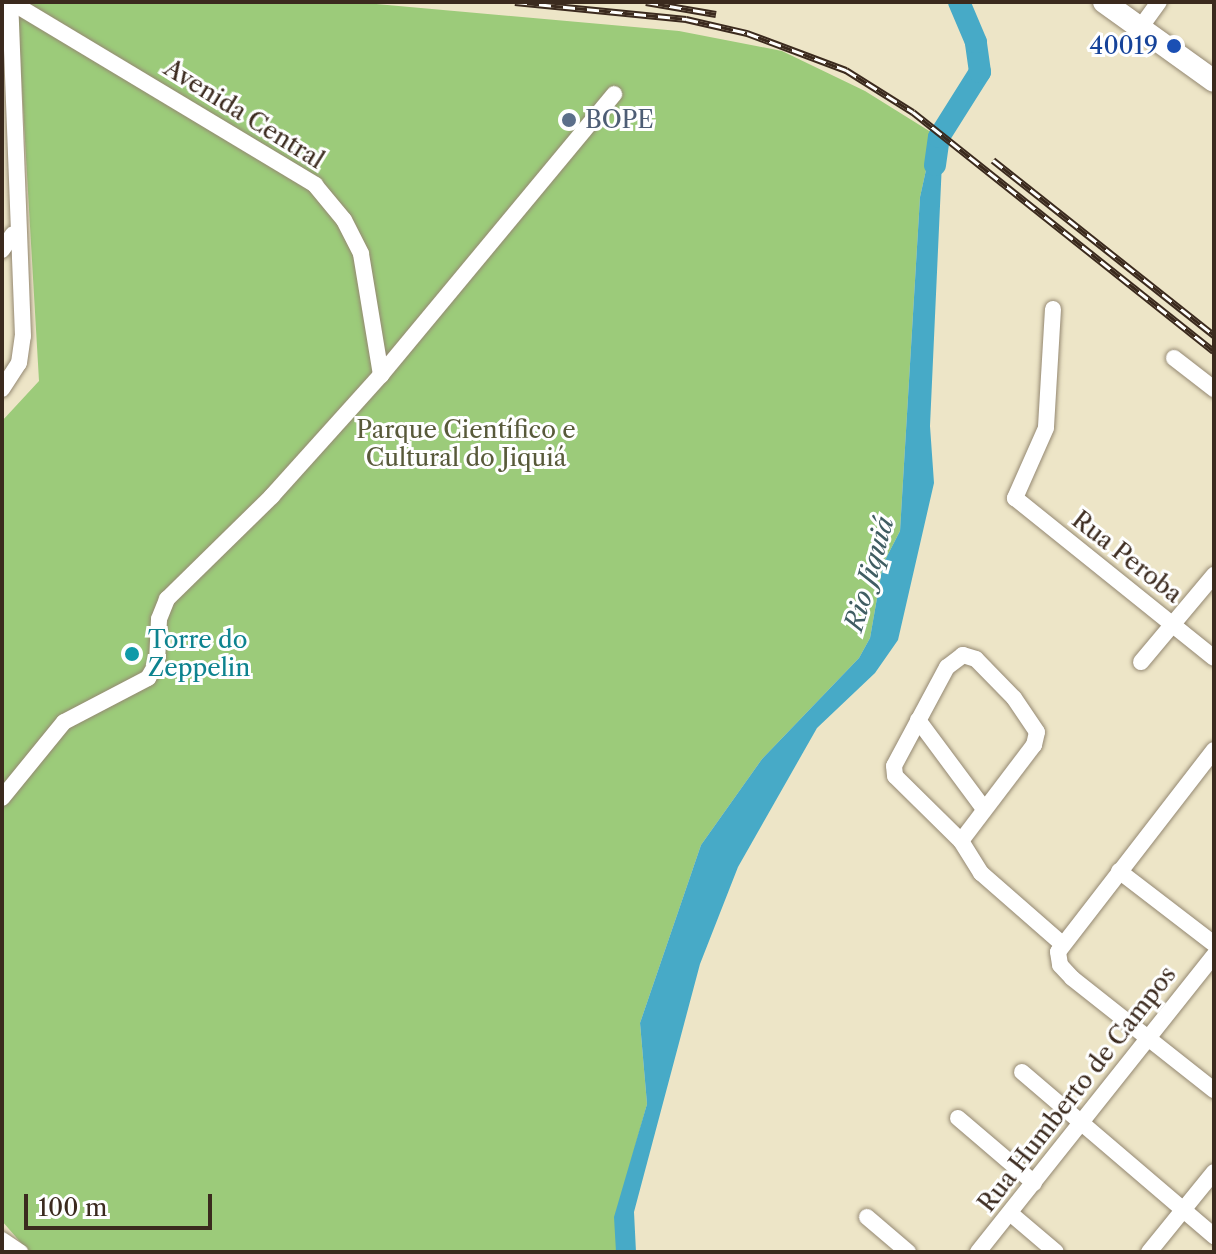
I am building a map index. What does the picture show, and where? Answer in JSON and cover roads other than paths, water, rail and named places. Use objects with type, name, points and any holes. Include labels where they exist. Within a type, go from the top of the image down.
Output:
[{"type":"main road","points":[[1104,2],[1214,81]]},
{"type":"street","points":[[2,250],[11,232],[16,174],[8,93],[10,2]]},
{"type":"street","name":"Avenida Central","points":[[10,2],[315,185],[344,220],[361,254],[381,375]]},
{"type":"street","points":[[1140,28],[1159,2]]},
{"type":"street","points":[[2,798],[64,722],[148,678],[157,663],[159,619],[167,599],[272,496],[381,375],[614,94]]},
{"type":"street","points":[[2,161],[16,174]]},
{"type":"street","points":[[2,389],[22,350],[19,257],[11,232]]},
{"type":"street","name":"Rua Peroba","points":[[1053,309],[1046,428],[1015,491],[1027,509],[1214,658]]},
{"type":"street","points":[[1174,358],[1214,389]]},
{"type":"street","points":[[1141,662],[1214,575]]},
{"type":"street","points":[[961,841],[1034,745],[1031,720],[976,659],[963,655],[947,667],[894,766],[895,776],[961,841],[981,873],[1061,943]]},
{"type":"street","points":[[918,720],[984,809]]},
{"type":"street","points":[[1214,750],[1061,943],[1058,959],[1065,971],[1214,1090]]},
{"type":"street","points":[[1119,871],[1214,944]]},
{"type":"street","name":"Rua Humberto de Campos","points":[[978,1252],[1214,955]]},
{"type":"street","points":[[1022,1072],[1081,1126],[1214,1236]]},
{"type":"street","points":[[958,1118],[1034,1183]]},
{"type":"street","points":[[1149,1252],[1214,1172]]},
{"type":"street","points":[[1010,1213],[1056,1252]]},
{"type":"street","points":[[867,1217],[908,1252]]},
{"type":"street","points":[[2,1240],[20,1252]]},
{"type":"water","name":"Rio Jiquiá","points":[[934,134],[943,140],[930,426],[934,483],[898,640],[875,673],[817,728],[738,867],[700,964],[634,1212],[636,1252],[616,1252],[614,1217],[647,1104],[640,1023],[701,845],[762,759],[859,658],[870,638],[883,564],[900,531],[920,197]]},
{"type":"waterway","name":"Rio Jiquiá","points":[[935,165],[939,137],[980,72],[976,42],[959,2]]},
{"type":"railway","points":[[515,2],[686,19],[747,33],[846,70],[913,112],[1214,351]]},
{"type":"railway","points":[[646,2],[716,14]]},
{"type":"railway","points":[[993,160],[1214,335]]},
{"type":"place","name":"40019","points":[[1174,46]]},
{"type":"place","name":"BOPE","points":[[569,120]]},
{"type":"place","name":"Torre do Zeppelin","points":[[132,654]]},
{"type":"park label","name":"Parque Científico e Cultural do Jiquiá","points":[[466,444]]}]
